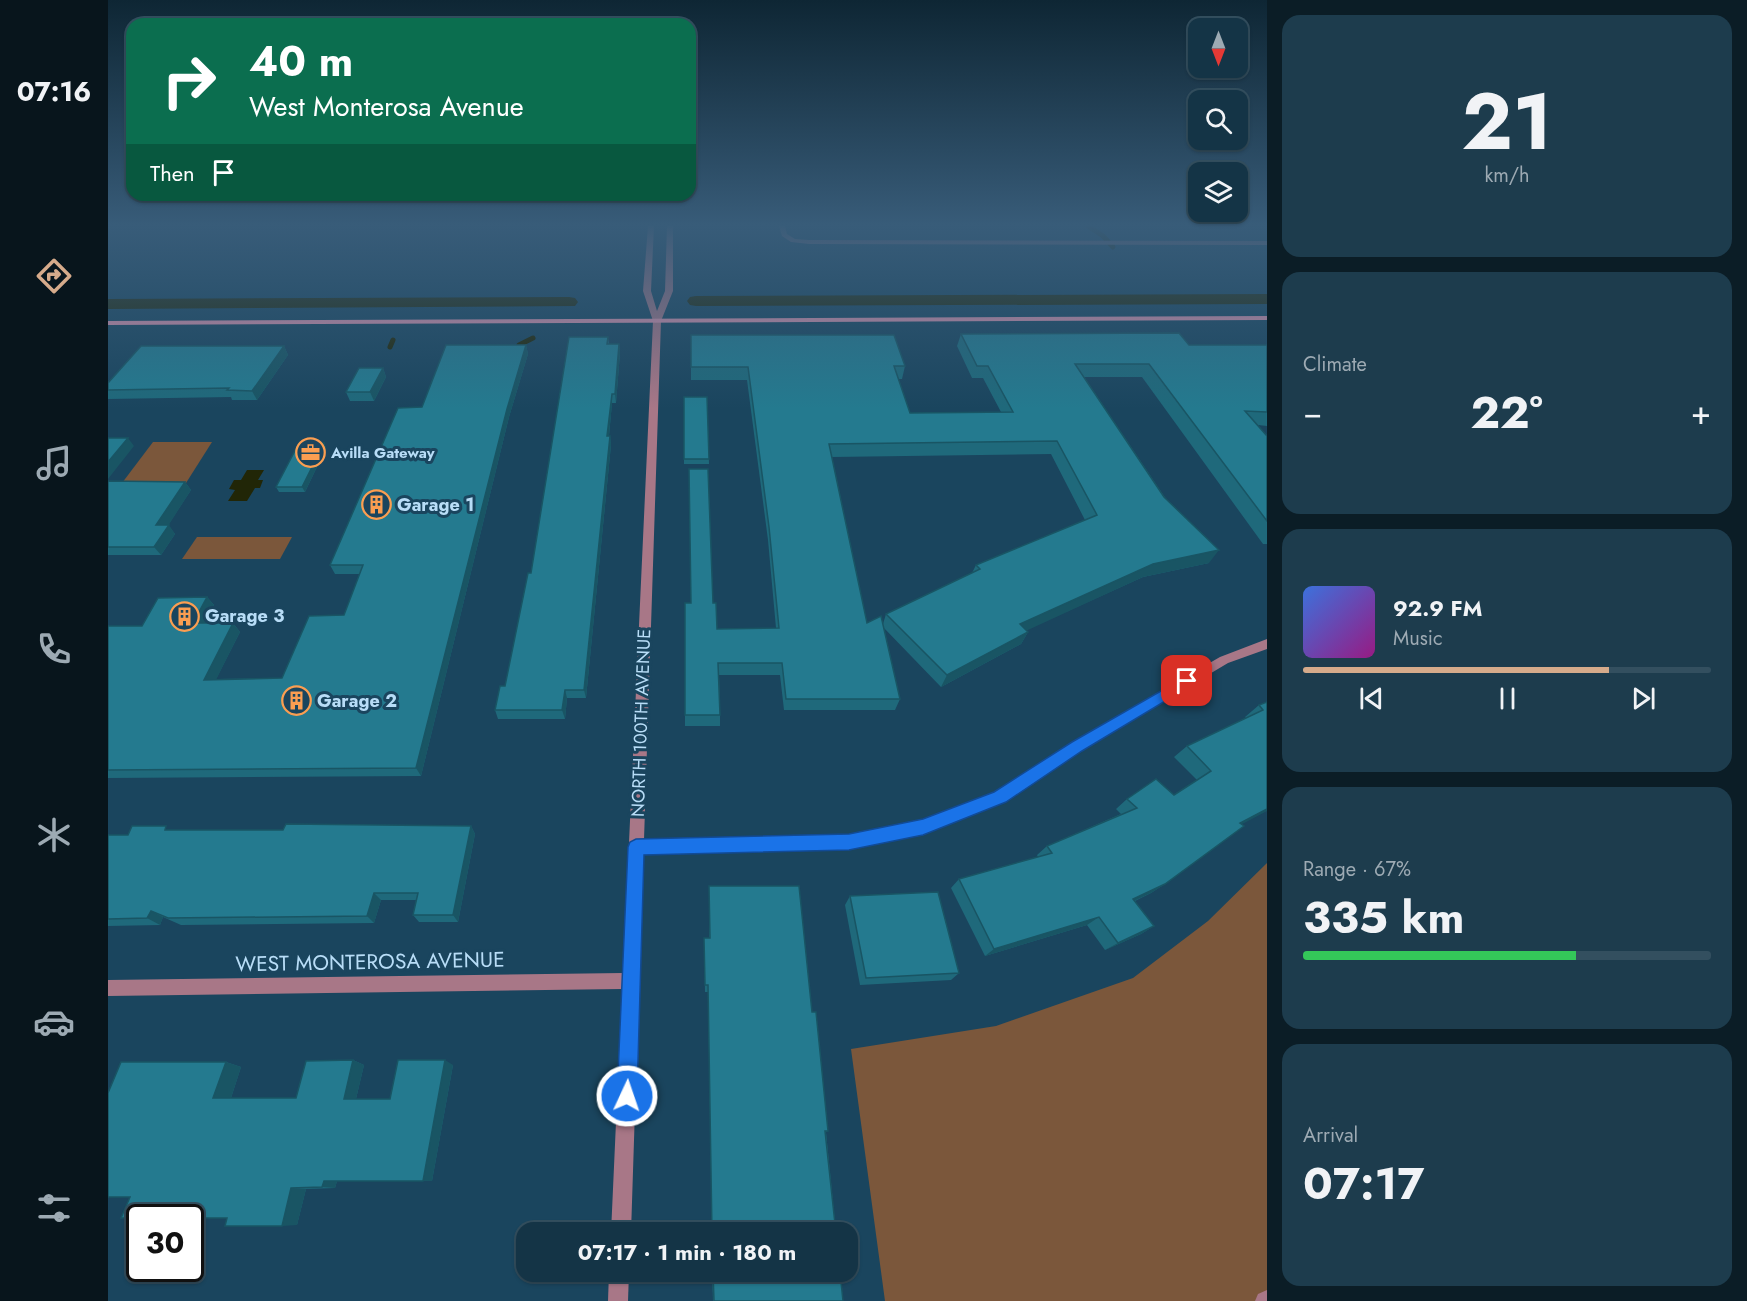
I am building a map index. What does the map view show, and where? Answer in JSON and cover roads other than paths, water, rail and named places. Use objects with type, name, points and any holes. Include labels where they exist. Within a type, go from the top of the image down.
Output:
[{"type":"main road","points":[[108,323],[1267,318]]},
{"type":"street","points":[[647,287],[657,321]]},
{"type":"street","points":[[657,321],[669,287]]},
{"type":"street","name":"NORTH 100TH AVENUE","points":[[622,1222],[633,981],[636,847],[657,321]]},
{"type":"street","points":[[636,847],[849,842],[923,827],[1000,797],[1077,746],[1224,660],[1267,645]]},
{"type":"street","name":"WEST MONTEROSA AVENUE","points":[[108,988],[633,981]]},
{"type":"street","points":[[618,1301],[619,1282]]},
{"type":"waterway","points":[[696,301],[1267,299]]},
{"type":"waterway","points":[[108,304],[569,302]]},
{"type":"waterway","points":[[519,345],[533,338]]},
{"type":"waterway","points":[[390,347],[393,340]]},
{"type":"place","name":"Avilla Gateway","points":[[310,453]]},
{"type":"place","name":"Garage 1","points":[[376,505]]},
{"type":"place","name":"Garage 3","points":[[184,616]]},
{"type":"place","name":"Garage 2","points":[[296,701]]}]
